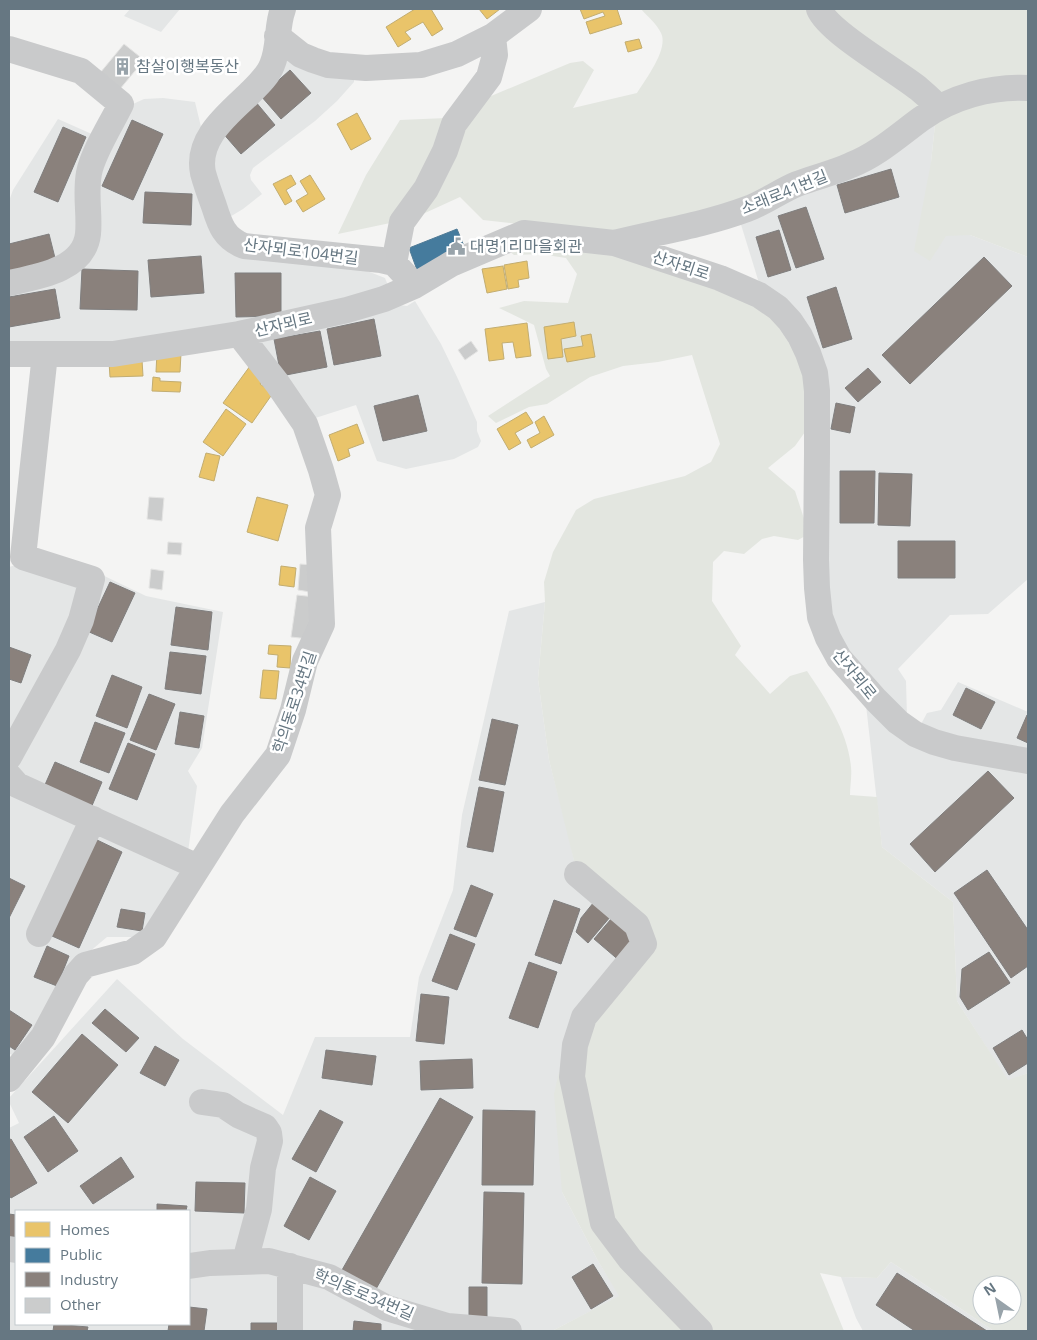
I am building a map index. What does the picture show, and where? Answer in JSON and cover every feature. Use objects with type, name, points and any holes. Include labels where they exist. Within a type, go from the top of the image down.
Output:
[{"type":"street","name":"산자뫼로104번길","points":[[283,9],[278,26],[276,53],[272,66],[253,90],[213,130],[206,143],[202,158],[203,172],[215,211],[228,237],[244,246],[381,260],[394,263]]},
{"type":"street","points":[[277,36],[301,55],[328,65],[366,68],[421,66],[457,54],[493,36],[530,9]]},
{"type":"street","points":[[819,9],[829,22],[847,38],[920,89],[939,108]]},
{"type":"street","points":[[414,286],[394,263],[402,222],[426,189],[445,151],[454,124],[489,78],[495,55],[493,36]]},
{"type":"street","points":[[9,49],[81,71],[121,104],[90,171],[87,186],[88,234],[85,246],[79,256],[55,271],[35,278],[9,283]]},
{"type":"street","name":"소래로41번길","points":[[614,243],[749,209],[776,193],[799,183],[853,165],[893,140],[922,118],[959,98],[986,90],[1028,88]]},
{"type":"street","name":"산자뫼로","points":[[9,354],[113,354],[239,334],[347,310],[384,299],[414,286],[451,264],[524,232],[614,243],[741,286],[778,308],[790,321],[808,353],[815,373],[818,453],[816,579],[820,617],[828,638],[839,658],[898,722],[915,734],[956,748],[1028,762]]},
{"type":"street","name":"학의동로34번길","points":[[9,1079],[43,1037],[76,975],[85,965],[133,952],[154,937],[232,814],[278,755],[293,710],[305,661],[322,624],[318,528],[328,495],[321,470],[304,424],[277,384],[239,334]]},
{"type":"street","points":[[9,757],[68,650],[81,620],[92,579],[23,557],[44,354]]},
{"type":"street","points":[[9,776],[17,785],[198,867]]},
{"type":"street","points":[[39,934],[93,819]]},
{"type":"street","points":[[576,874],[637,925],[644,944],[584,1017],[575,1045],[572,1077],[603,1223],[630,1259],[700,1331]]},
{"type":"street","points":[[202,1102],[223,1105],[238,1115],[266,1128],[269,1133],[270,1141],[262,1168],[259,1209],[245,1262]]},
{"type":"street","name":"학의동로34번길","points":[[190,1266],[210,1262],[269,1261],[329,1277],[388,1308],[447,1326],[509,1331]]},
{"type":"street","points":[[290,1266],[290,1331]]},
{"type":"shaded area","points":[[130,9],[180,9],[161,32],[124,16]]},
{"type":"shaded area","points":[[641,9],[1028,9],[1028,257],[970,235],[946,236],[930,261],[914,251],[931,162],[938,96],[856,152],[713,209],[618,235],[483,220],[460,197],[414,218],[338,234],[366,175],[400,120],[446,118],[484,99],[570,63],[583,61],[594,70],[573,108],[637,93],[659,56],[663,40],[657,26]]},
{"type":"shaded area","points":[[280,56],[354,77],[354,82],[315,121],[253,168],[250,175],[251,180],[262,194],[228,218],[215,183],[211,146]]},
{"type":"shaded area","points":[[163,98],[195,102],[202,131],[221,247],[367,271],[385,278],[389,288],[141,344],[9,347],[9,201],[13,190],[58,119],[94,135],[133,104],[144,99]]},
{"type":"shaded area","points":[[936,115],[931,162],[946,235],[970,235],[1028,257],[1028,579],[988,614],[950,615],[898,669],[906,681],[907,717],[832,634],[824,494],[739,218]]},
{"type":"shaded area","points":[[521,239],[605,248],[725,285],[775,315],[809,377],[805,432],[795,446],[768,468],[795,491],[809,534],[798,540],[774,536],[762,539],[744,554],[724,551],[713,562],[712,601],[741,646],[735,655],[770,694],[790,676],[807,671],[835,716],[846,741],[851,767],[850,795],[877,797],[882,847],[953,902],[957,1001],[1008,1080],[1028,1073],[1028,1331],[994,1331],[985,1325],[1022,1325],[1022,1275],[972,1275],[972,1316],[891,1262],[877,1278],[841,1277],[820,1273],[844,1331],[705,1331],[618,1229],[595,1154],[583,1085],[587,1037],[647,924],[574,861],[549,760],[538,679],[545,602],[544,582],[553,552],[576,510],[594,499],[685,476],[711,462],[720,444],[692,355],[658,362],[623,366],[590,377],[547,404],[529,407],[496,423],[488,416],[550,376],[546,369],[534,325],[499,308],[524,301],[568,303],[577,274],[566,258],[540,254],[514,255],[503,246]]},
{"type":"shaded area","points":[[415,301],[441,344],[458,379],[477,422],[477,431],[481,441],[478,447],[454,459],[406,469],[377,461],[356,405],[309,420],[254,337],[391,304],[407,306]]},
{"type":"shaded area","points":[[16,565],[94,571],[146,596],[223,612],[202,748],[188,771],[197,786],[188,852],[182,874],[143,937],[107,937],[76,963],[18,1060],[9,1053],[9,567]]},
{"type":"shaded area","points":[[545,602],[538,679],[549,760],[577,874],[637,925],[562,1192],[598,1261],[620,1296],[552,1331],[9,1331],[9,1128],[19,1123],[9,1098],[117,979],[183,1039],[283,1115],[315,1037],[410,1037],[419,977],[453,890],[462,815],[509,611]]},
{"type":"shaded area","points":[[958,682],[1028,712],[1028,754],[920,726],[927,713],[941,710]]},
{"type":"shaded area","points":[[866,705],[1028,771],[1028,1073],[1008,1081],[957,1001],[953,902],[882,847]]},
{"type":"shaded area","points":[[559,1072],[591,1212],[690,1331],[552,1331],[619,1296],[598,1261],[562,1192],[554,1094]]},
{"type":"shaded area","points":[[891,1262],[972,1316],[972,1325],[985,1325],[994,1331],[863,1331],[856,1318],[841,1277],[877,1278]]},
{"type":"building: Homes","points":[[415,9],[431,9],[443,29],[432,36],[423,22],[405,32],[411,39],[398,47],[386,27]]},
{"type":"building: Homes","points":[[479,9],[500,9],[487,19]]},
{"type":"building: Homes","points":[[580,9],[617,9],[622,24],[590,34],[586,22],[605,16],[603,12],[584,19]]},
{"type":"building: Homes","points":[[639,39],[642,48],[628,52],[625,42]]},
{"type":"building: Homes","points":[[357,113],[371,139],[351,150],[337,124]]},
{"type":"building: Homes","points":[[291,175],[296,184],[286,190],[292,201],[285,205],[273,184]]},
{"type":"building: Homes","points":[[310,175],[325,199],[303,212],[296,201],[308,194],[300,181]]},
{"type":"building: Homes","points":[[527,261],[529,278],[518,280],[519,287],[508,289],[504,265]]},
{"type":"building: Homes","points":[[503,266],[507,289],[487,293],[482,269]]},
{"type":"building: Homes","points":[[574,322],[576,336],[561,339],[563,357],[548,359],[544,327]]},
{"type":"building: Homes","points":[[527,323],[531,356],[516,358],[513,342],[502,343],[504,359],[489,361],[485,329]]},
{"type":"building: Homes","points":[[591,334],[595,357],[567,362],[564,349],[583,346],[581,336]]},
{"type":"building: Homes","points":[[157,352],[181,353],[180,372],[156,372]]},
{"type":"building: Homes","points":[[142,360],[143,376],[110,377],[109,362]]},
{"type":"building: Homes","points":[[250,366],[265,377],[260,384],[273,393],[252,423],[223,403]]},
{"type":"building: Homes","points":[[153,377],[160,378],[160,381],[181,382],[180,392],[152,391]]},
{"type":"building: Homes","points":[[226,409],[246,424],[223,456],[203,442]]},
{"type":"building: Homes","points":[[526,412],[533,423],[515,433],[521,443],[509,450],[497,429]]},
{"type":"building: Homes","points":[[544,416],[554,435],[531,448],[527,440],[540,433],[535,422]]},
{"type":"building: Homes","points":[[357,424],[364,443],[348,449],[350,456],[338,461],[329,435]]},
{"type":"building: Homes","points":[[206,453],[220,456],[214,481],[199,477]]},
{"type":"building: Homes","points":[[257,497],[288,505],[278,541],[247,532]]},
{"type":"building: Homes","points":[[281,566],[296,568],[294,587],[279,585]]},
{"type":"building: Homes","points":[[269,645],[291,646],[290,668],[277,667],[278,655],[268,654]]},
{"type":"building: Homes","points":[[263,670],[279,671],[276,699],[260,698]]},
{"type":"building: Public","points":[[457,229],[466,251],[417,270],[409,248]]},
{"type":"building: Industry","points":[[290,70],[311,93],[281,119],[261,96]]},
{"type":"building: Industry","points":[[255,101],[275,125],[241,154],[221,131]]},
{"type":"building: Industry","points":[[132,120],[163,134],[133,200],[102,186]]},
{"type":"building: Industry","points":[[63,127],[86,137],[58,202],[34,192]]},
{"type":"building: Industry","points":[[891,169],[899,197],[845,213],[837,185]]},
{"type":"building: Industry","points":[[145,192],[192,194],[191,225],[143,223]]},
{"type":"building: Industry","points":[[806,207],[824,259],[796,268],[778,216]]},
{"type":"building: Industry","points":[[779,230],[791,270],[768,277],[756,237]]},
{"type":"building: Industry","points":[[49,234],[56,262],[9,275],[9,244]]},
{"type":"building: Industry","points":[[201,256],[204,293],[151,297],[148,260]]},
{"type":"building: Industry","points":[[984,257],[1012,286],[910,384],[882,355]]},
{"type":"building: Industry","points":[[82,269],[138,271],[137,310],[80,309]]},
{"type":"building: Industry","points":[[235,273],[281,273],[281,316],[236,317]]},
{"type":"building: Industry","points":[[836,287],[852,339],[823,348],[807,297]]},
{"type":"building: Industry","points":[[55,289],[60,318],[9,327],[9,297]]},
{"type":"building: Industry","points":[[374,319],[381,356],[334,365],[327,329]]},
{"type":"building: Industry","points":[[320,331],[327,367],[281,376],[274,339]]},
{"type":"building: Industry","points":[[868,368],[881,382],[858,402],[845,388]]},
{"type":"building: Industry","points":[[418,395],[427,431],[383,441],[374,406]]},
{"type":"building: Industry","points":[[836,403],[855,407],[850,433],[831,429]]},
{"type":"building: Industry","points":[[840,471],[875,471],[874,523],[840,523]]},
{"type":"building: Industry","points":[[879,473],[912,474],[910,526],[878,525]]},
{"type":"building: Industry","points":[[898,541],[955,541],[955,578],[898,578]]},
{"type":"building: Industry","points":[[110,582],[135,593],[112,642],[87,631]]},
{"type":"building: Industry","points":[[176,607],[212,612],[208,650],[171,645]]},
{"type":"building: Industry","points":[[9,647],[31,655],[21,683],[9,679]]},
{"type":"building: Industry","points":[[170,652],[206,656],[201,694],[165,689]]},
{"type":"building: Industry","points":[[112,675],[142,687],[127,728],[96,716]]},
{"type":"building: Industry","points":[[966,688],[995,702],[981,729],[953,715]]},
{"type":"building: Industry","points":[[149,694],[175,704],[156,750],[130,740]]},
{"type":"building: Industry","points":[[180,712],[204,716],[199,748],[175,744]]},
{"type":"building: Industry","points":[[1028,715],[1028,743],[1017,738]]},
{"type":"building: Industry","points":[[492,719],[518,725],[505,785],[479,780]]},
{"type":"building: Industry","points":[[95,722],[125,733],[109,773],[80,762]]},
{"type":"building: Industry","points":[[128,743],[155,754],[137,800],[109,789]]},
{"type":"building: Industry","points":[[55,762],[102,782],[91,808],[44,787]]},
{"type":"building: Industry","points":[[988,771],[1014,798],[935,872],[910,844]]},
{"type":"building: Industry","points":[[479,787],[504,792],[493,852],[467,847]]},
{"type":"building: Industry","points":[[95,839],[122,852],[79,948],[52,936]]},
{"type":"building: Industry","points":[[987,870],[1028,930],[1028,966],[1011,978],[954,893]]},
{"type":"building: Industry","points":[[9,878],[25,886],[9,918]]},
{"type":"building: Industry","points":[[471,885],[493,894],[476,937],[454,929]]},
{"type":"building: Industry","points":[[554,900],[580,909],[561,964],[535,955]]},
{"type":"building: Industry","points":[[594,902],[611,916],[588,943],[576,932],[581,918]]},
{"type":"building: Industry","points":[[121,909],[145,913],[142,931],[117,927]]},
{"type":"building: Industry","points":[[611,919],[628,933],[630,941],[621,962],[594,939]]},
{"type":"building: Industry","points":[[450,934],[475,944],[457,990],[432,981]]},
{"type":"building: Industry","points":[[47,946],[69,956],[57,986],[34,977]]},
{"type":"building: Industry","points":[[989,952],[1010,983],[968,1010],[960,997],[962,969]]},
{"type":"building: Industry","points":[[529,962],[557,972],[538,1028],[509,1018]]},
{"type":"building: Industry","points":[[421,994],[449,997],[444,1044],[416,1041]]},
{"type":"building: Industry","points":[[105,1009],[139,1038],[126,1052],[92,1023]]},
{"type":"building: Industry","points":[[9,1010],[32,1025],[15,1050],[9,1046]]},
{"type":"building: Industry","points":[[1022,1030],[1028,1040],[1028,1063],[1009,1075],[993,1048]]},
{"type":"building: Industry","points":[[82,1034],[118,1065],[68,1123],[32,1092]]},
{"type":"building: Industry","points":[[155,1046],[179,1060],[165,1086],[140,1073]]},
{"type":"building: Industry","points":[[326,1050],[376,1056],[372,1085],[322,1078]]},
{"type":"building: Industry","points":[[472,1059],[473,1088],[421,1090],[420,1061]]},
{"type":"building: Industry","points":[[440,1098],[473,1117],[376,1289],[342,1270]]},
{"type":"building: Industry","points":[[320,1110],[343,1122],[316,1172],[292,1159]]},
{"type":"building: Industry","points":[[483,1110],[535,1111],[533,1185],[482,1185]]},
{"type":"building: Industry","points":[[54,1116],[78,1151],[48,1172],[24,1137]]},
{"type":"building: Industry","points":[[11,1139],[37,1183],[11,1198],[9,1195],[9,1140]]},
{"type":"building: Industry","points":[[121,1157],[134,1177],[93,1204],[80,1186]]},
{"type":"building: Industry","points":[[310,1177],[336,1191],[309,1240],[284,1226]]},
{"type":"building: Industry","points":[[196,1182],[245,1183],[244,1213],[195,1211]]},
{"type":"building: Industry","points":[[484,1192],[524,1193],[522,1284],[482,1283]]},
{"type":"building: Industry","points":[[157,1204],[187,1206],[186,1210],[157,1210]]},
{"type":"building: Industry","points":[[9,1214],[15,1215],[15,1237],[9,1237]]},
{"type":"building: Industry","points":[[593,1264],[613,1296],[591,1309],[572,1277]]},
{"type":"building: Industry","points":[[897,1273],[972,1321],[972,1325],[978,1325],[987,1331],[915,1331],[876,1305]]},
{"type":"building: Industry","points":[[469,1287],[487,1287],[487,1318],[469,1318]]},
{"type":"building: Industry","points":[[190,1307],[207,1309],[204,1331],[168,1331],[169,1325],[190,1325]]},
{"type":"building: Industry","points":[[354,1321],[381,1324],[381,1331],[353,1331]]},
{"type":"building: Industry","points":[[251,1323],[280,1323],[280,1331],[251,1331]]},
{"type":"building: Industry","points":[[54,1325],[88,1327],[87,1331],[53,1331]]},
{"type":"building: Other","name":"참살이행복동산","points":[[124,44],[144,60],[120,89],[100,73]]},
{"type":"building: Other","points":[[471,341],[478,351],[465,360],[458,350]]},
{"type":"building: Other","points":[[149,497],[164,498],[162,521],[147,519]]},
{"type":"building: Other","points":[[168,542],[182,543],[181,555],[167,554]]},
{"type":"building: Other","points":[[300,564],[313,565],[310,592],[298,590]]},
{"type":"building: Other","points":[[151,569],[164,571],[162,590],[149,588]]},
{"type":"building: Other","points":[[297,595],[315,597],[309,639],[291,637]]},
{"type":"place","name":"참살이행복동산","points":[[122,66]]},
{"type":"place","name":"대명1리마을회관","points":[[456,246]]}]
